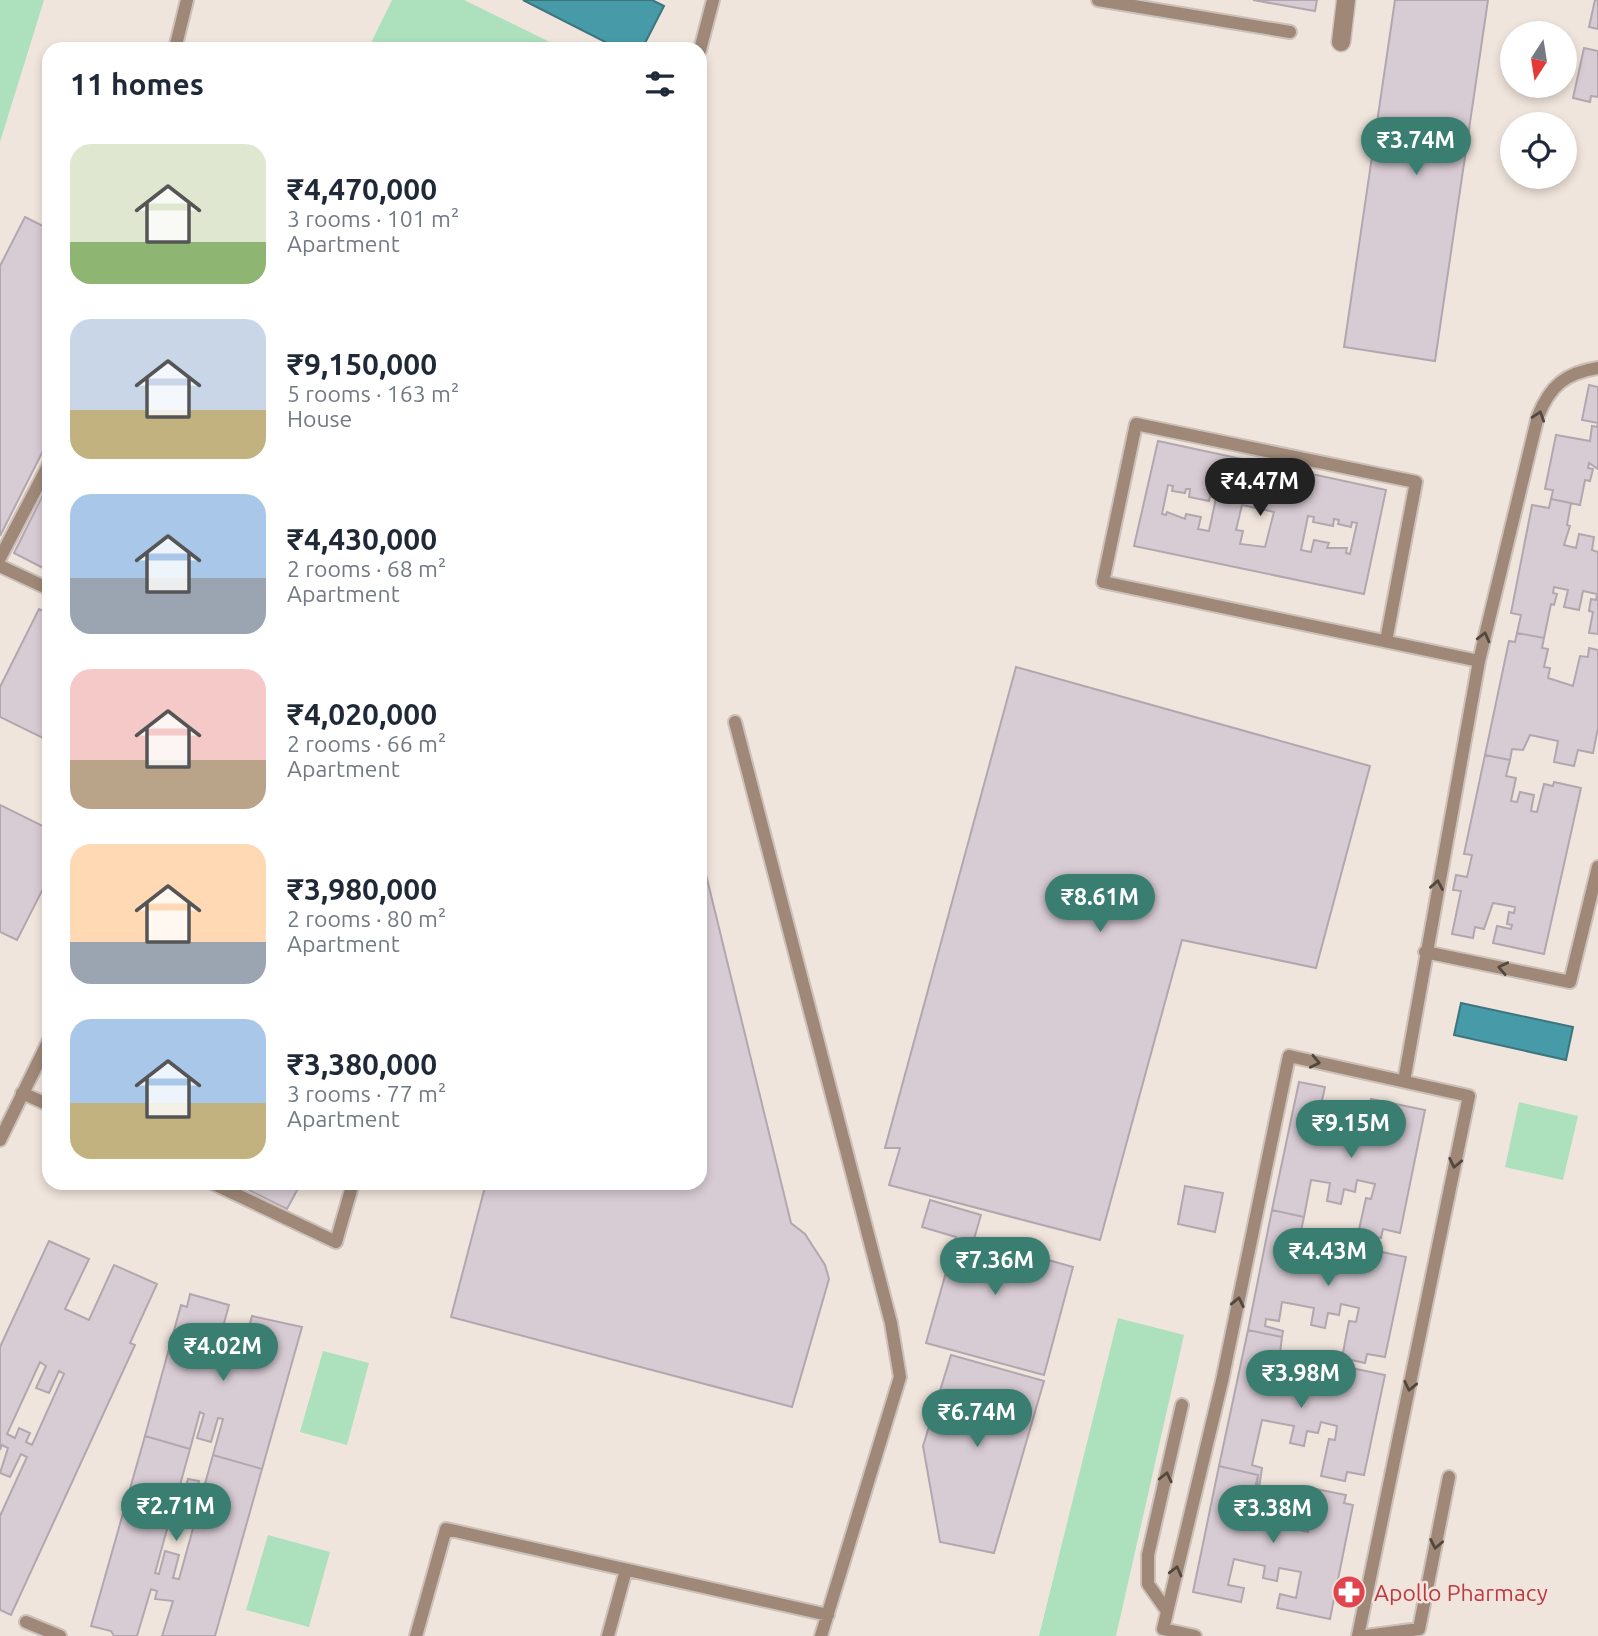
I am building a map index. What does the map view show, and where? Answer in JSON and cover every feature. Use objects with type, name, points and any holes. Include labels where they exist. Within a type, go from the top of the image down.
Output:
[{"type":"street","points":[[1340,42],[1346,0]]},
{"type":"lane","points":[[177,42],[187,0]]},
{"type":"lane","points":[[702,42],[713,0]]},
{"type":"lane","points":[[1098,0],[1290,32]]},
{"type":"lane","points":[[1404,1081],[1479,662],[1538,416],[1557,382],[1577,371],[1598,368]]},
{"type":"lane","points":[[1386,641],[1416,482],[1136,424],[1103,582],[1479,662]]},
{"type":"lane","points":[[0,558],[42,477]]},
{"type":"lane","points":[[0,566],[42,586]]},
{"type":"lane","points":[[735,722],[891,1323],[900,1377],[821,1636]]},
{"type":"lane","points":[[1425,952],[1570,982],[1598,867]]},
{"type":"lane","points":[[0,1140],[42,1054]]},
{"type":"lane","points":[[1195,1636],[1163,1629],[1222,1381],[1289,1056],[1469,1096],[1358,1636]]},
{"type":"lane","points":[[22,1093],[42,1102]]},
{"type":"lane","points":[[227,1190],[336,1242],[351,1190]]},
{"type":"lane","points":[[1167,1611],[1148,1584],[1148,1555],[1182,1405]]},
{"type":"lane","points":[[1366,1636],[1419,1629],[1449,1477]]},
{"type":"lane","points":[[416,1636],[446,1530],[828,1615]]},
{"type":"lane","points":[[608,1636],[626,1570]]},
{"type":"lane","points":[[26,1622],[60,1636]]},
{"type":"green space","points":[[0,0],[44,0],[0,142]]},
{"type":"green space","points":[[392,0],[464,0],[550,42],[371,42]]},
{"type":"green space","points":[[1519,1102],[1578,1116],[1563,1180],[1505,1167]]},
{"type":"green space","points":[[1118,1318],[1184,1335],[1116,1636],[1039,1636]]},
{"type":"green space","points":[[323,1351],[369,1363],[347,1445],[300,1432]]},
{"type":"green space","points":[[268,1535],[330,1552],[309,1627],[246,1610]]},
{"type":"water","points":[[523,0],[652,0],[664,6],[646,42],[605,42]]},
{"type":"water","points":[[1461,1003],[1573,1027],[1566,1060],[1454,1035]]},
{"type":"building","points":[[1253,0],[1317,0],[1315,11]]},
{"type":"building","points":[[1395,0],[1488,0],[1435,361],[1344,347]]},
{"type":"building","points":[[1595,0],[1598,0],[1598,29],[1589,27]]},
{"type":"building","points":[[1584,48],[1598,51],[1598,97],[1591,96],[1590,102],[1573,98],[1577,98],[1577,80]]},
{"type":"building","points":[[25,217],[42,226],[42,453],[0,536],[0,266]]},
{"type":"building","points":[[1589,385],[1598,387],[1598,423],[1582,420]]},
{"type":"building","points":[[1598,423],[1598,469],[1589,463],[1588,468],[1593,469],[1590,481],[1585,480],[1580,505],[1551,499],[1553,490],[1545,489],[1556,435],[1590,441],[1592,426],[1597,427]]},
{"type":"building","points":[[1158,441],[1386,490],[1364,594],[1134,546]],"holes":[[[1168,485],[1173,486],[1172,491],[1185,493],[1186,489],[1190,489],[1189,497],[1209,501],[1210,496],[1216,498],[1209,531],[1198,529],[1201,517],[1186,514],[1185,519],[1167,512],[1166,515],[1162,514]],[[1242,505],[1274,512],[1265,547],[1240,544],[1243,531],[1236,530]],[[1308,516],[1314,517],[1313,522],[1333,526],[1334,519],[1339,520],[1338,524],[1351,527],[1352,522],[1357,523],[1350,554],[1346,553],[1347,548],[1327,548],[1329,543],[1314,540],[1311,552],[1301,550]]]},
{"type":"building","points":[[42,497],[42,567],[14,553]]},
{"type":"building","points":[[1551,499],[1571,503],[1567,525],[1570,526],[1564,545],[1576,548],[1579,534],[1594,537],[1592,550],[1598,552],[1598,634],[1589,633],[1593,612],[1589,611],[1591,599],[1596,600],[1597,594],[1583,591],[1579,610],[1564,607],[1568,590],[1554,587],[1553,593],[1557,594],[1554,605],[1551,604],[1544,638],[1517,633],[1521,615],[1511,613],[1532,505],[1549,508]]},
{"type":"building","points":[[39,609],[42,610],[42,738],[0,717],[0,687]]},
{"type":"building","points":[[1517,633],[1544,638],[1542,648],[1548,649],[1544,667],[1550,668],[1548,678],[1573,686],[1580,656],[1588,657],[1589,648],[1598,650],[1598,728],[1593,753],[1578,750],[1574,766],[1554,762],[1558,741],[1530,735],[1523,750],[1512,749],[1510,760],[1485,755],[1509,641],[1515,642]]},
{"type":"building","points":[[1016,667],[1370,766],[1316,968],[1182,940],[1100,1240],[889,1185],[900,1148],[885,1148]]},
{"type":"building","points":[[1485,755],[1510,760],[1506,776],[1516,778],[1511,801],[1517,802],[1520,792],[1534,795],[1531,811],[1537,812],[1544,784],[1553,786],[1554,782],[1581,788],[1544,954],[1493,943],[1497,926],[1511,929],[1512,925],[1507,924],[1509,912],[1514,913],[1515,907],[1493,903],[1484,929],[1475,927],[1473,938],[1452,934],[1461,891],[1453,890],[1456,875],[1467,877],[1472,855],[1464,854]]},
{"type":"building","points":[[0,805],[42,826],[42,891],[17,940],[0,932]]},
{"type":"building","points":[[707,879],[791,1223],[805,1234],[825,1265],[829,1279],[792,1407],[451,1317],[484,1190],[707,1190]]},
{"type":"building","points":[[1299,1082],[1325,1087],[1316,1127],[1363,1136],[1371,1099],[1425,1110],[1400,1233],[1383,1229],[1381,1238],[1358,1234],[1366,1198],[1371,1199],[1375,1184],[1357,1180],[1355,1192],[1344,1189],[1341,1204],[1327,1201],[1330,1183],[1311,1180],[1304,1217],[1272,1210]]},
{"type":"building","points":[[1185,1186],[1223,1193],[1215,1232],[1178,1224]]},
{"type":"building","points":[[249,1190],[297,1190],[287,1209]]},
{"type":"building","points":[[930,1200],[981,1215],[974,1239],[1073,1267],[1044,1375],[926,1343],[956,1237],[922,1227]]},
{"type":"building","points":[[1272,1210],[1304,1217],[1298,1244],[1301,1244],[1297,1266],[1337,1274],[1343,1244],[1406,1257],[1385,1357],[1367,1354],[1365,1363],[1342,1358],[1349,1321],[1356,1322],[1359,1308],[1341,1304],[1339,1315],[1328,1313],[1325,1328],[1311,1325],[1314,1308],[1282,1302],[1279,1321],[1266,1319],[1265,1326],[1283,1331],[1282,1337],[1248,1330]]},
{"type":"building","points":[[49,1241],[89,1259],[65,1309],[89,1320],[114,1265],[157,1284],[130,1343],[135,1345],[11,1615],[0,1610],[0,1516],[27,1457],[21,1454],[10,1477],[0,1473],[8,1448],[2,1445],[0,1450],[0,1347]],"holes":[[[40,1362],[46,1366],[36,1388],[49,1393],[59,1371],[64,1374],[32,1445],[26,1442],[30,1433],[19,1428],[15,1438],[7,1434]]]},
{"type":"building","points":[[190,1294],[229,1305],[216,1352],[240,1359],[252,1316],[302,1327],[262,1469],[213,1455],[223,1419],[218,1418],[211,1442],[197,1438],[204,1414],[200,1412],[190,1449],[145,1436],[181,1305],[187,1307]]},
{"type":"building","points":[[1248,1330],[1282,1337],[1276,1384],[1316,1392],[1323,1362],[1385,1375],[1364,1475],[1347,1472],[1345,1481],[1321,1476],[1329,1439],[1335,1440],[1337,1426],[1321,1422],[1318,1433],[1307,1431],[1304,1446],[1290,1443],[1294,1426],[1262,1420],[1252,1465],[1262,1468],[1259,1488],[1255,1488],[1258,1475],[1219,1466]]},
{"type":"building","points":[[951,1355],[1044,1381],[994,1553],[940,1542],[923,1446]]},
{"type":"building","points":[[145,1436],[190,1449],[180,1485],[186,1486],[188,1479],[199,1481],[197,1489],[203,1491],[213,1455],[262,1469],[215,1636],[162,1636],[173,1601],[155,1599],[157,1591],[151,1589],[137,1636],[114,1636],[111,1631],[91,1626]],"holes":[[[175,1500],[181,1501],[174,1525],[186,1528],[193,1505],[199,1507],[179,1579],[173,1578],[179,1555],[165,1551],[159,1574],[155,1573]]]},
{"type":"building","points":[[1219,1466],[1258,1475],[1255,1506],[1248,1504],[1245,1515],[1272,1520],[1274,1510],[1294,1514],[1291,1528],[1308,1532],[1316,1489],[1346,1495],[1344,1503],[1353,1505],[1330,1619],[1277,1608],[1280,1594],[1296,1598],[1301,1572],[1279,1568],[1277,1581],[1263,1578],[1265,1566],[1234,1559],[1228,1585],[1244,1588],[1241,1602],[1193,1592]]},
{"type":"place","name":"Apollo Pharmacy","points":[[1349,1592]]}]
